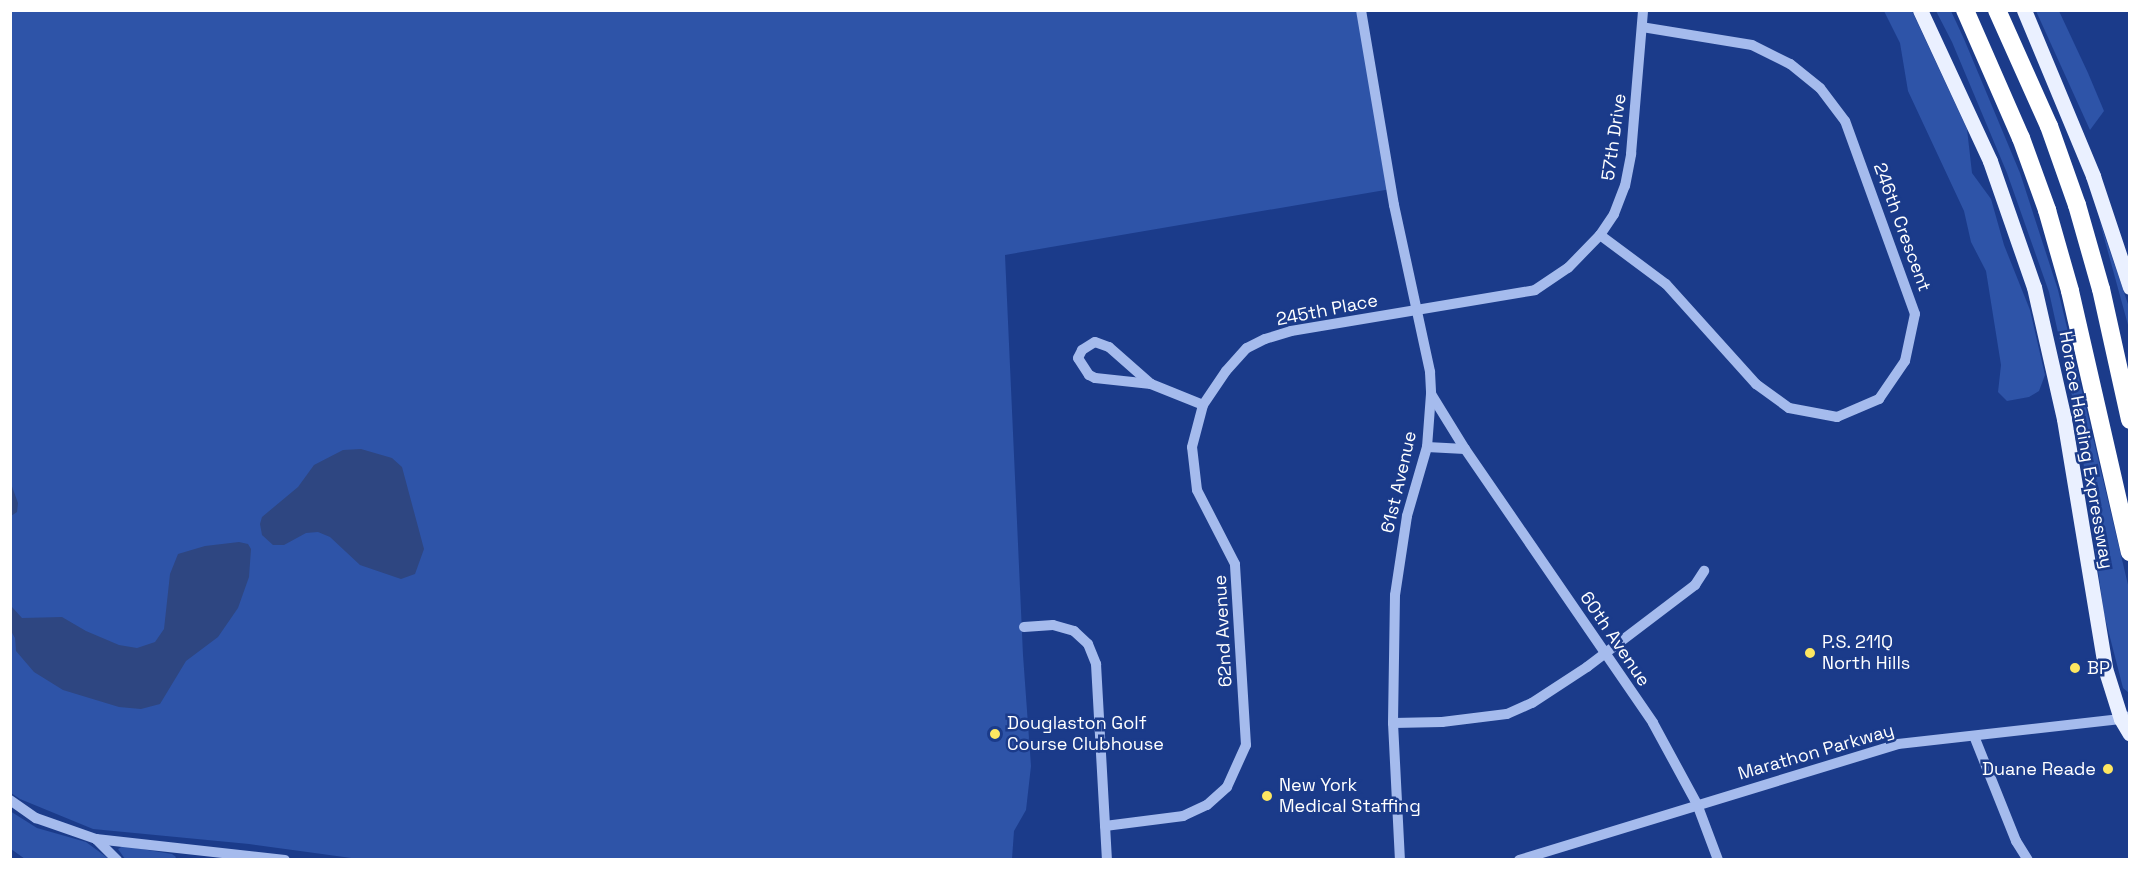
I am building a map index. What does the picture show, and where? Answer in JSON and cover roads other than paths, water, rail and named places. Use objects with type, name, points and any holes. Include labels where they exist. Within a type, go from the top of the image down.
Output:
[{"type":"highway","points":[[1965,10],[2021,138],[2047,210],[2070,291],[2130,552]]},
{"type":"highway","points":[[1997,10],[2049,126],[2077,205],[2101,289],[2130,420]]},
{"type":"main road","name":"Horace Harding Expressway","points":[[1920,10],[1990,161],[2034,287],[2064,419],[2105,668],[2126,718],[2130,734]]},
{"type":"main road","points":[[2024,10],[2093,176],[2130,287]]},
{"type":"street","name":"61st Avenue","points":[[1361,10],[1415,311],[1430,372],[1431,394],[1427,447],[1407,516],[1399,556],[1393,635],[1393,723],[1400,860]]},
{"type":"street","name":"57th Drive","points":[[1415,311],[1535,290],[1569,268],[1600,235],[1614,214],[1625,186],[1631,154],[1643,10]]},
{"type":"street","name":"246th Crescent","points":[[1600,235],[1666,284],[1756,384],[1789,408],[1837,417],[1879,399],[1905,361],[1915,314],[1845,121],[1820,88],[1790,64],[1752,45],[1642,27]]},
{"type":"street","name":"245th Place","points":[[1203,405],[1226,371],[1247,348],[1265,339],[1291,331],[1415,311]]},
{"type":"street","points":[[1151,384],[1122,356],[1102,344],[1095,342],[1088,345],[1078,358],[1083,367],[1095,378],[1151,384],[1203,405]]},
{"type":"street","name":"60th Avenue","points":[[1431,394],[1465,449],[1498,494],[1603,654],[1657,730],[1697,804],[1718,860]]},
{"type":"street","name":"62nd Avenue","points":[[1105,826],[1183,816],[1207,805],[1227,787],[1246,745],[1235,564],[1197,490],[1192,447],[1203,405]]},
{"type":"street","points":[[1427,447],[1465,449]]},
{"type":"street","points":[[1393,723],[1442,722],[1507,714],[1532,704],[1695,585],[1704,571]]},
{"type":"street","points":[[1023,627],[1053,625],[1074,631],[1088,644],[1096,664],[1107,860]]},
{"type":"street","name":"Marathon Parkway","points":[[1519,860],[1898,744],[2126,718]]},
{"type":"street","points":[[1974,736],[2016,841],[2028,860]]},
{"type":"street","points":[[10,800],[36,818],[96,839],[285,860]]},
{"type":"street","points":[[96,839],[117,860]]},
{"type":"street","points":[[182,860],[190,849]]},
{"type":"place","name":"P.S. 211Q North Hills","points":[[1810,653]]},
{"type":"place","name":"BP","points":[[2075,668]]},
{"type":"place","name":"Douglaston Golf Course Clubhouse","points":[[995,734]]},
{"type":"place","name":"Duane Reade","points":[[2108,769]]},
{"type":"place","name":"New York Medical Staffing","points":[[1267,796]]}]
